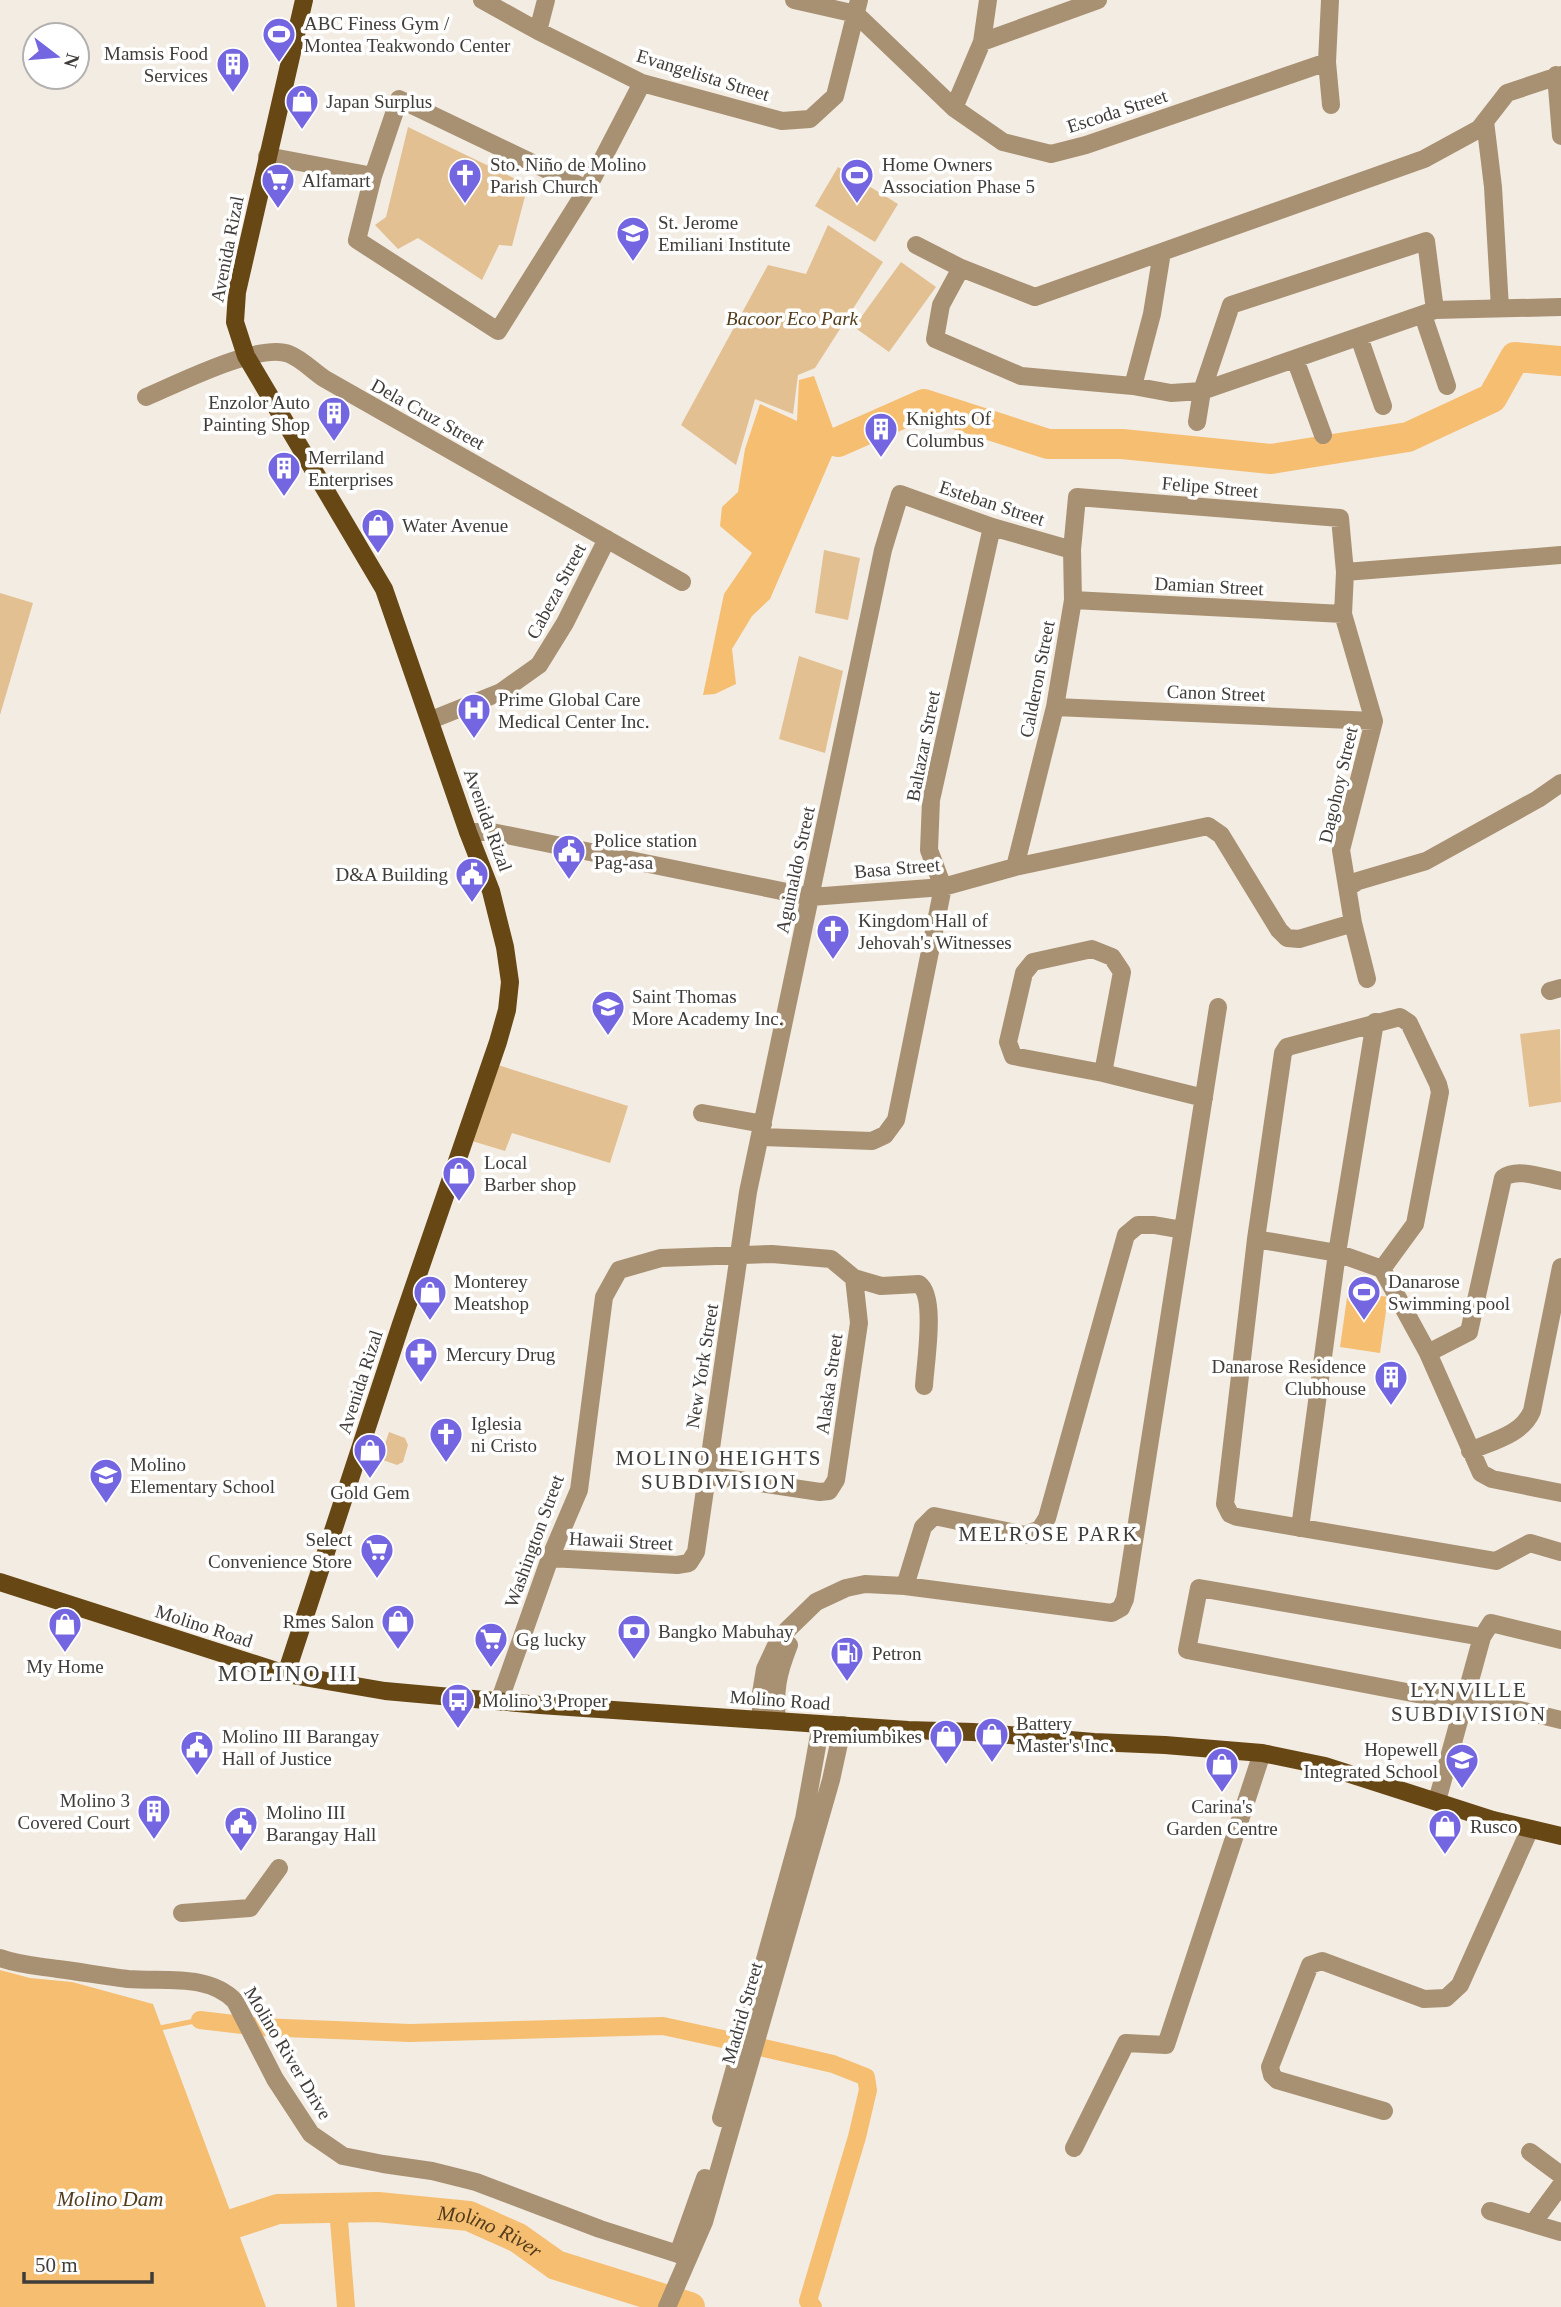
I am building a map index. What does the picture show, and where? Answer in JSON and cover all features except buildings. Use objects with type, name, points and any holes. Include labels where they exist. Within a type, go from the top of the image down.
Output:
[{"type":"main road","name":"Avenida Rizal","points":[[286,1674],[401,1324],[498,1042],[507,1010],[510,982],[505,947],[491,891],[384,589],[246,356],[235,322],[237,292],[304,0]]},
{"type":"main road","name":"Molino Road","points":[[0,1582],[286,1674],[385,1691],[499,1702],[1094,1742],[1177,1745],[1262,1753],[1325,1766],[1530,1829],[1561,1836]]},
{"type":"street","name":"Evangelista Street","points":[[482,0],[642,83],[782,121],[810,119],[835,96],[858,7]]},
{"type":"street","points":[[538,31],[545,0]]},
{"type":"street","points":[[794,0],[858,7]]},
{"type":"street","points":[[954,108],[982,42],[988,0]]},
{"type":"street","points":[[982,42],[1098,0]]},
{"type":"street","points":[[1330,0],[1327,62],[1331,105]]},
{"type":"street","name":"Escoda Street","points":[[858,7],[954,108],[1003,142],[1051,154],[1086,145],[1327,62]]},
{"type":"street","points":[[916,245],[961,268],[1035,297],[1424,159],[1479,129],[1507,93],[1558,75],[1561,136]]},
{"type":"street","points":[[587,189],[399,99],[373,176],[357,240],[498,331],[587,189],[642,83]]},
{"type":"street","points":[[1485,121],[1493,187],[1500,308]]},
{"type":"street","points":[[267,156],[373,176]]},
{"type":"street","points":[[1197,422],[1202,391],[1231,306],[1426,241],[1429,312],[1447,386]]},
{"type":"street","points":[[1133,386],[1152,314],[1162,252]]},
{"type":"street","points":[[961,268],[941,305],[935,339],[1021,376],[1133,386],[1171,393],[1202,391],[1429,312],[1561,307]]},
{"type":"street","points":[[1359,337],[1383,406]]},
{"type":"street","name":"Dela Cruz Street","points":[[146,397],[246,356],[272,351],[290,355],[325,379],[681,582]]},
{"type":"street","points":[[1295,359],[1323,435]]},
{"type":"street","name":"Esteban Street","points":[[900,494],[992,527],[1072,550]]},
{"type":"street","name":"Aguinaldo Street","points":[[740,1256],[748,1192],[761,1130],[883,550],[900,494]]},
{"type":"street","name":"Felipe Street","points":[[1077,497],[1340,518]]},
{"type":"street","name":"Calderon Street","points":[[1016,867],[1055,707],[1073,600],[1072,550],[1077,497]]},
{"type":"street","name":"Dagohoy Street","points":[[1340,518],[1345,572],[1343,614],[1374,721],[1341,850],[1353,923],[1367,979]]},
{"type":"street","name":"Baltazar Street","points":[[943,887],[929,850],[931,800],[992,527]]},
{"type":"street","name":"Cabeza Street","points":[[431,720],[501,692],[539,665],[565,623],[607,539]]},
{"type":"street","points":[[1345,572],[1561,555]]},
{"type":"street","name":"Damian Street","points":[[1073,600],[1343,614]]},
{"type":"street","name":"Canon Street","points":[[1055,707],[1374,721]]},
{"type":"street","points":[[1346,883],[1435,856],[1538,799],[1561,783]]},
{"type":"street","name":"Basa Street","points":[[468,832],[492,832],[811,897],[943,887],[1016,867],[1208,826],[1221,835],[1279,930],[1287,938],[1299,939],[1353,923]]},
{"type":"street","points":[[702,1113],[761,1130],[872,1141],[885,1135],[896,1119],[943,887]]},
{"type":"street","points":[[1103,1073],[1122,972],[1112,957],[1092,948],[1033,962],[1024,973],[1008,1042],[1013,1056],[1103,1073],[1204,1098]]},
{"type":"street","points":[[769,1720],[761,1693],[765,1669],[780,1637],[816,1602],[846,1588],[865,1584],[905,1586],[1112,1613],[1121,1608],[1125,1598],[1218,1007]]},
{"type":"street","points":[[1382,1269],[1415,1224],[1440,1092],[1409,1023],[1405,1019],[1394,1017],[1284,1049],[1256,1239],[1225,1504],[1230,1514],[1496,1561],[1530,1543],[1561,1552]]},
{"type":"street","points":[[1300,1528],[1337,1253],[1375,1022]]},
{"type":"street","points":[[1428,1353],[1469,1332],[1503,1178],[1515,1172],[1561,1181]]},
{"type":"street","points":[[905,1586],[923,1527],[934,1516],[1025,1535],[1040,1529],[1047,1518],[1126,1235],[1138,1225],[1183,1230]]},
{"type":"street","points":[[1256,1239],[1337,1253],[1382,1269],[1428,1353],[1478,1470],[1486,1478],[1561,1493]]},
{"type":"street","points":[[740,1256],[772,1254],[831,1259],[854,1278],[881,1286],[919,1284],[923,1287],[929,1306],[924,1386]]},
{"type":"street","name":"Washington Street","points":[[499,1702],[550,1558],[579,1490],[604,1297],[619,1270],[661,1258],[740,1256]]},
{"type":"street","name":"New York Street","points":[[689,1563],[696,1552],[740,1256]]},
{"type":"street","points":[[1469,1451],[1515,1431],[1528,1419],[1561,1267]]},
{"type":"street","name":"Alaska Street","points":[[706,1475],[820,1492],[830,1491],[836,1480],[859,1323],[854,1278]]},
{"type":"street","name":"Hawaii Street","points":[[550,1558],[677,1565],[689,1563]]},
{"type":"street","points":[[1482,1637],[1199,1588],[1187,1650],[1561,1720]]},
{"type":"street","points":[[1437,1801],[1482,1637],[1492,1623],[1561,1640]]},
{"type":"street","name":"Madrid Street","points":[[811,1821],[821,1724]]},
{"type":"street","name":"Madrid Street","points":[[667,2307],[811,1821],[844,1726]]},
{"type":"street","points":[[1074,2148],[1126,2043],[1166,2045],[1262,1753]]},
{"type":"street","points":[[1384,2111],[1277,2080],[1272,2075],[1270,2067],[1310,1965],[1322,1961],[1424,1998],[1446,1998],[1460,1984],[1530,1829]]},
{"type":"street","points":[[182,1913],[250,1908],[279,1868]]},
{"type":"street","name":"Molino River Drive","points":[[0,1958],[18,1965],[126,1979],[184,1981],[225,1990],[235,2001],[275,2079],[311,2134],[343,2156],[432,2171],[476,2182],[681,2261]]},
{"type":"street","points":[[1530,2152],[1561,2175]]},
{"type":"street","points":[[1533,2223],[1561,2185]]},
{"type":"street","points":[[1490,2211],[1561,2232]]},
{"type":"street","name":"Madrid Street","points":[[656,2307],[681,2261]]},
{"type":"green space","points":[[408,127],[528,185],[512,246],[499,245],[482,280],[418,238],[398,249],[375,225],[386,217]]},
{"type":"green space","name":"Home Owners Association Phase 5","points":[[838,167],[898,204],[875,242],[815,206]]},
{"type":"green space","name":"Bacoor Eco Park","points":[[828,225],[883,262],[815,368],[798,375],[793,414],[755,399],[736,465],[681,425],[768,265],[806,274]]},
{"type":"green space","points":[[901,262],[936,287],[889,352],[854,327]]},
{"type":"green space","points":[[824,550],[860,558],[848,620],[815,613]]},
{"type":"green space","points":[[0,593],[33,603],[0,715]]},
{"type":"green space","points":[[799,656],[843,671],[825,753],[779,739]]},
{"type":"green space","points":[[1560,1029],[1561,1102],[1529,1107],[1520,1034]]},
{"type":"green space","points":[[498,1065],[628,1106],[610,1163],[512,1133],[505,1151],[472,1141]]},
{"type":"green space","points":[[389,1432],[405,1438],[408,1445],[403,1462],[397,1465],[380,1459]]},
{"type":"water","points":[[814,376],[838,442],[770,599],[752,616],[732,649],[736,684],[715,694],[703,695],[724,594],[752,553],[720,526],[722,507],[738,492],[745,449],[760,404],[797,421],[799,380]]},
{"type":"water","name":"Danarose Swimming pool","points":[[1348,1291],[1388,1297],[1380,1353],[1340,1347]]},
{"type":"water","name":"Molino Dam","points":[[0,1970],[30,1978],[72,1982],[153,2004],[266,2307],[0,2307]]},
{"type":"waterway","points":[[838,442],[924,404],[1048,444],[1122,444],[1271,459],[1408,437],[1492,398],[1515,357],[1561,361]]},
{"type":"waterway","points":[[155,2029],[200,2020]]},
{"type":"waterway","points":[[200,2020],[259,2027],[410,2033],[663,2026],[732,2041]]},
{"type":"waterway","points":[[764,2048],[833,2064],[866,2077],[868,2090],[857,2137],[808,2301],[813,2307]]},
{"type":"waterway","name":"Molino River","points":[[199,2235],[278,2209],[378,2207],[469,2216],[518,2238],[556,2265],[690,2307]]},
{"type":"waterway","points":[[338,2208],[346,2307]]},
{"type":"place","name":"ABC Finess Gym / Montea Teakwondo Center","points":[[279,64]]},
{"type":"place","name":"Mamsis Food Services","points":[[233,94]]},
{"type":"place","name":"Japan Surplus","points":[[302,131]]},
{"type":"place","name":"Sto. Niño de Molino Parish Church","points":[[465,205]]},
{"type":"place","name":"Home Owners Association Phase 5","points":[[857,205]]},
{"type":"place","name":"Alfamart","points":[[278,210]]},
{"type":"place","name":"St. Jerome Emiliani Institute","points":[[633,263]]},
{"type":"place","name":"Enzolor Auto Painting Shop","points":[[334,443]]},
{"type":"place","name":"Knights Of Columbus","points":[[881,459]]},
{"type":"place","name":"Merriland Enterprises","points":[[284,498]]},
{"type":"place","name":"Water Avenue","points":[[378,555]]},
{"type":"place","name":"Prime Global Care Medical Center Inc.","points":[[474,740]]},
{"type":"place","name":"Police station Pag-asa","points":[[569,881]]},
{"type":"place","name":"D&A Building","points":[[472,904]]},
{"type":"place","name":"Kingdom Hall of Jehovah's Witnesses","points":[[833,961]]},
{"type":"place","name":"Saint Thomas More Academy Inc.","points":[[608,1037]]},
{"type":"place","name":"Local Barber shop","points":[[459,1203]]},
{"type":"place","name":"Monterey Meatshop","points":[[430,1322]]},
{"type":"place","name":"Danarose Swimming pool","points":[[1364,1322]]},
{"type":"place","name":"Mercury Drug","points":[[421,1384]]},
{"type":"place","name":"Danarose Residence Clubhouse","points":[[1391,1407]]},
{"type":"place","name":"Iglesia ni Cristo","points":[[446,1464]]},
{"type":"place","name":"Gold Gem","points":[[370,1480]]},
{"type":"place","name":"Molino Elementary School","points":[[106,1505]]},
{"type":"place","name":"Select Convenience Store","points":[[377,1580]]},
{"type":"place","name":"Rmes Salon","points":[[398,1651]]},
{"type":"place","name":"My Home","points":[[65,1654]]},
{"type":"place","name":"Bangko Mabuhay","points":[[634,1661]]},
{"type":"place","name":"Gg lucky","points":[[491,1669]]},
{"type":"place","name":"Petron","points":[[847,1683]]},
{"type":"place","name":"Molino 3 Proper","points":[[458,1730]]},
{"type":"place","name":"Battery Master's Inc.","points":[[992,1764]]},
{"type":"place","name":"Premiumbikes","points":[[946,1766]]},
{"type":"place","name":"Molino III Barangay Hall of Justice","points":[[197,1777]]},
{"type":"place","name":"Hopewell Integrated School","points":[[1462,1790]]},
{"type":"place","name":"Carina's Garden Centre","points":[[1222,1794]]},
{"type":"place","name":"Molino 3 Covered Court","points":[[154,1841]]},
{"type":"place","name":"Molino III Barangay Hall","points":[[241,1853]]},
{"type":"place","name":"Rusco","points":[[1445,1856]]},
{"type":"district","name":"MOLINO HEIGHTS SUBDIVISION","points":[[719,1470]]},
{"type":"district","name":"MELROSE PARK","points":[[1049,1534]]},
{"type":"district","name":"MOLINO III","points":[[288,1673]]},
{"type":"district","name":"LYNVILLE SUBDIVISION","points":[[1469,1702]]}]
